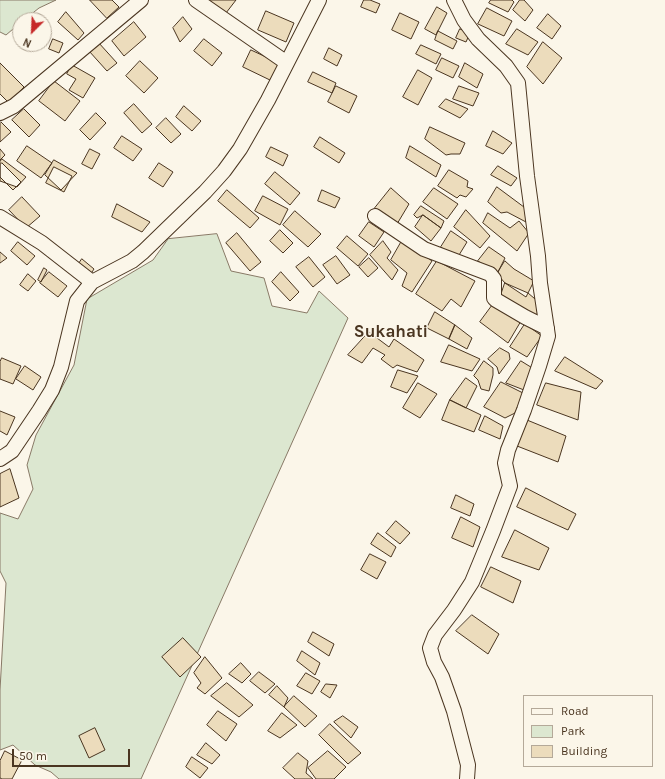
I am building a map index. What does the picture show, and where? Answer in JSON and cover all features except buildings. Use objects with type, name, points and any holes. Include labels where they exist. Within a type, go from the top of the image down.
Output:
[{"type":"street","points":[[0,113],[14,106],[141,0]]},
{"type":"street","points":[[196,0],[287,63]]},
{"type":"street","points":[[0,459],[12,451],[52,390],[61,367],[77,301],[92,282],[132,261],[143,252],[205,192],[224,171],[240,149],[268,100],[319,0]]},
{"type":"street","points":[[454,0],[464,20],[478,39],[506,66],[518,83],[527,176],[548,336],[524,410],[508,450],[505,463],[510,486],[493,531],[472,582],[435,636],[430,648],[454,712],[468,765],[467,779]]},
{"type":"street","points":[[375,216],[424,249],[490,274],[494,279],[494,298],[496,300],[547,328]]},
{"type":"street","points":[[0,217],[42,244],[92,282]]},
{"type":"green space","points":[[0,0],[56,0],[34,12],[12,12],[12,30],[6,35],[0,32]]},
{"type":"green space","points":[[217,234],[231,271],[264,278],[272,306],[307,313],[319,291],[348,318],[141,779],[59,779],[51,772],[35,765],[13,745],[0,750],[0,690],[6,583],[0,571],[0,513],[18,519],[33,489],[27,465],[36,435],[74,365],[87,299],[153,260],[168,239]]},
{"type":"district","name":"Sukahati","points":[[391,332]]}]
